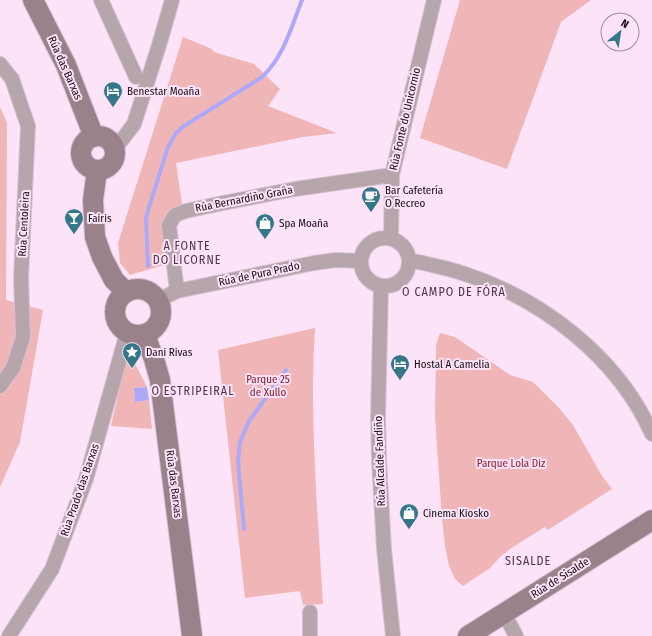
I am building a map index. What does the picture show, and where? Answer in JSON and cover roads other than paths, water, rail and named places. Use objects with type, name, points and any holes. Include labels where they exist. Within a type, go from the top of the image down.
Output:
[{"type":"street","name":"Rúa das Barxas","points":[[32,0],[66,65],[94,137]]},
{"type":"street","points":[[101,0],[136,77]]},
{"type":"street","points":[[115,149],[134,124],[172,0]]},
{"type":"street","name":"Rúa Fonte do Unicornio","points":[[392,239],[392,175],[434,0]]},
{"type":"street","name":"Rúa Centoleira","points":[[0,64],[12,79],[28,126],[21,278],[23,337],[12,368],[0,386]]},
{"type":"street","points":[[94,137],[109,140],[115,149],[116,155],[112,164],[102,170],[97,170],[87,166],[82,158],[82,147],[89,139],[94,137]]},
{"type":"street","points":[[97,170],[93,200],[95,236],[102,257],[114,280],[126,292],[140,288],[148,290],[159,300],[162,308],[162,316],[152,331],[136,334]]},
{"type":"street","name":"Rúa Bernardiño Graña","points":[[177,291],[169,225],[175,215],[208,206],[295,189],[392,175]]},
{"type":"street","points":[[392,239],[404,247],[409,260],[409,267],[402,280],[388,286],[381,286],[368,280],[364,274],[361,261],[362,254],[371,243],[377,240],[392,239]]},
{"type":"street","name":"Rúa de Pura Prado","points":[[159,300],[177,291],[314,263],[336,260],[361,261]]},
{"type":"street","points":[[409,260],[465,274],[500,288],[549,316],[571,332],[606,365],[638,408],[652,434]]},
{"type":"street","name":"Rúa Alcalde Fandiño","points":[[381,286],[378,402],[379,459],[384,549],[393,636]]},
{"type":"street","name":"Rúa das Barxas","points":[[126,292],[118,301],[115,313],[116,321],[121,328],[136,334],[154,359],[160,380],[192,636]]},
{"type":"street","name":"Rúa Prado das Barxas","points":[[9,636],[52,569],[86,479],[136,334]]},
{"type":"street","name":"Rúa de Sisalde","points":[[468,636],[652,520]]},
{"type":"street","points":[[310,612],[310,636]]},
{"type":"street","points":[[504,613],[516,636]]},
{"type":"waterway","points":[[148,266],[146,218],[168,147],[176,133],[184,126],[262,77],[270,69],[286,41],[302,0]]},
{"type":"waterway","points":[[244,529],[238,461],[240,442],[249,421],[286,370]]},
{"type":"place","name":"Benestar Moaña","points":[[113,108]]},
{"type":"place","name":"Bar Cafetería O Recreo","points":[[371,213]]},
{"type":"place","name":"Fairis","points":[[74,235]]},
{"type":"place","name":"Spa Moaña","points":[[265,240]]},
{"type":"place","name":"Dani Rivas","points":[[132,369]]},
{"type":"place","name":"Hostal A Camelia","points":[[400,381]]},
{"type":"place","name":"Cinema Kiosko","points":[[409,530]]},
{"type":"district","name":"A FONTE DO LICORNE","points":[[187,253]]},
{"type":"district","name":"O CAMPO DE FÓRA","points":[[454,292]]},
{"type":"district","name":"O ESTRIPEIRAL","points":[[193,391]]},
{"type":"district","name":"SISALDE","points":[[528,561]]},
{"type":"park label","name":"Parque 25 de Xullo","points":[[268,385]]},
{"type":"park label","name":"Parque Lola Diz","points":[[511,463]]}]
